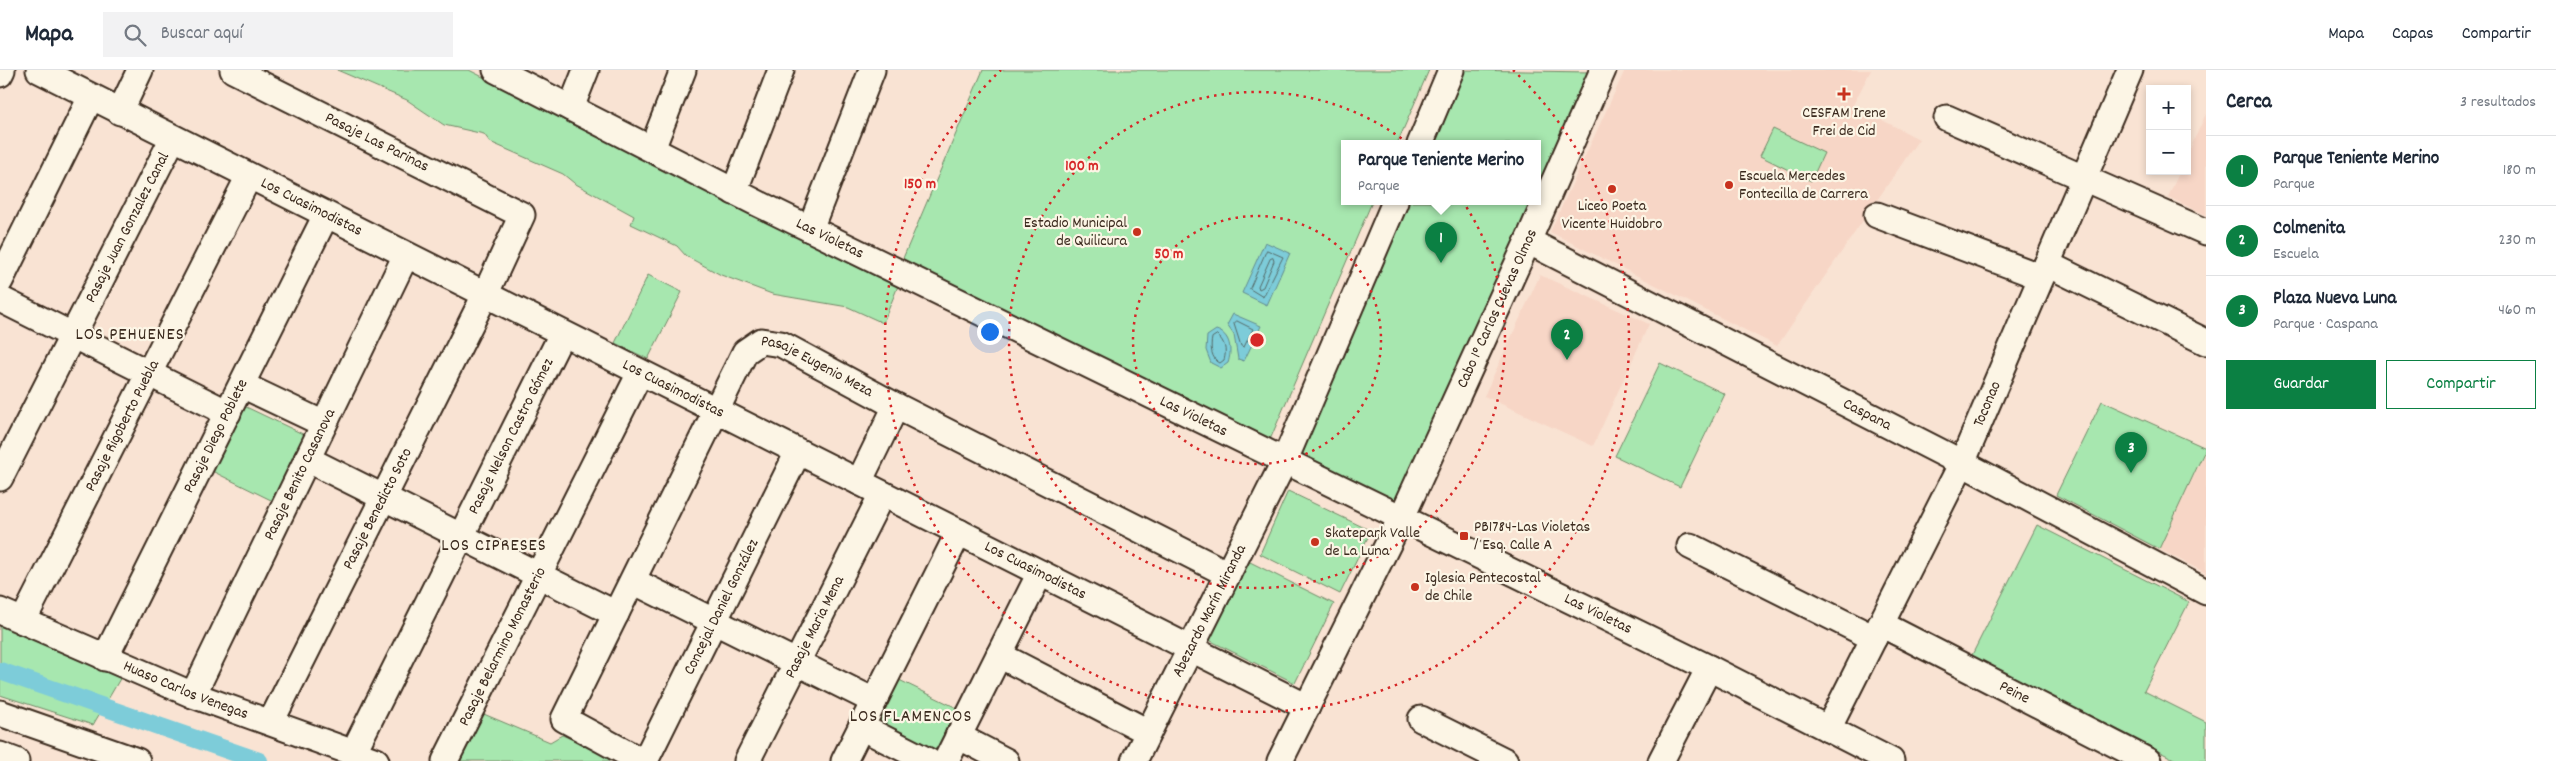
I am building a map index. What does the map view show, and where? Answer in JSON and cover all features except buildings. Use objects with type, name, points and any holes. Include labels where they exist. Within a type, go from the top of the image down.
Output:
[{"type":"street","points":[[0,74],[2,70]]},
{"type":"street","points":[[120,112],[140,70]]},
{"type":"street","name":"Pasaje Las Parinas","points":[[233,70],[522,216]]},
{"type":"street","name":"Las Violetas","points":[[496,70],[734,192],[1709,668],[1891,761]]},
{"type":"street","points":[[571,108],[586,70]]},
{"type":"street","points":[[652,149],[683,70]]},
{"type":"street","points":[[734,192],[782,70]]},
{"type":"street","points":[[810,229],[872,70]]},
{"type":"street","points":[[1422,140],[1452,70]]},
{"type":"street","name":"Cabo 1° Carlos Cuevas Olmos","points":[[1280,761],[1401,518],[1528,241],[1603,70]]},
{"type":"street","name":"Toconao","points":[[1828,729],[1962,463],[2130,70]]},
{"type":"street","name":"Los Cuasimodistas","points":[[43,71],[120,112],[1307,707]]},
{"type":"street","points":[[0,281],[91,97]]},
{"type":"street","points":[[1947,118],[2206,232]]},
{"type":"street","name":"Pasaje Juan Gonzalez Canal","points":[[0,478],[74,336],[173,138]]},
{"type":"street","name":"Pasaje Rigoberto Puebla","points":[[23,621],[249,176]]},
{"type":"street","name":"Abezardo Marín Miranda","points":[[1134,761],[1284,462],[1394,205]]},
{"type":"street","name":"Pasaje Diego Poblete","points":[[105,658],[326,215]]},
{"type":"street","name":"Pasaje Benedicto Soto","points":[[271,722],[485,295],[522,216]]},
{"type":"street","points":[[1877,216],[2044,271],[2206,342]]},
{"type":"street","name":"Caspana","points":[[1528,241],[1962,463],[2206,592]]},
{"type":"street","name":"Pasaje Benito Casanova","points":[[193,695],[406,255]]},
{"type":"street","points":[[0,299],[228,413]]},
{"type":"street","name":"Pasaje Nelson Castro Gómez","points":[[353,753],[562,334]]},
{"type":"street","name":"Pasaje Eugenio Meza","points":[[641,761],[564,720],[717,411],[744,352],[761,341],[781,344],[896,406],[1228,574]]},
{"type":"street","name":"Pasaje Belarmino Monasterio","points":[[445,761],[640,372]]},
{"type":"street","points":[[242,386],[324,424]]},
{"type":"street","points":[[859,482],[896,406]]},
{"type":"street","name":"Concejal Daniel González","points":[[645,761],[798,452]]},
{"type":"street","points":[[307,459],[616,614]]},
{"type":"street","name":"Pasaje Maria Mena","points":[[747,761],[882,494]]},
{"type":"street","points":[[844,761],[959,532]]},
{"type":"street","name":"Peine","points":[[1690,546],[1877,631],[2148,761]]},
{"type":"street","points":[[946,761],[1040,573]]},
{"type":"street","points":[[632,581],[874,701]]},
{"type":"street","name":"Huaso Carlos Venegas","points":[[0,610],[105,658],[193,695],[376,761]]},
{"type":"street","points":[[999,655],[1148,732]]},
{"type":"street","points":[[1661,761],[1709,668]]},
{"type":"street","points":[[0,713],[137,761]]},
{"type":"street","points":[[1421,719],[1504,761]]},
{"type":"street","points":[[861,727],[928,761]]},
{"type":"street","points":[[958,736],[1006,761]]},
{"type":"street","points":[[0,755],[16,761]]},
{"type":"shaded area","name":"Escuela Mercedes Fontecilla de Carrera","points":[[1625,70],[1871,70],[1853,105],[1919,139],[1777,346],[1550,232]]},
{"type":"shaded area","points":[[2206,114],[2206,215],[2168,197],[2178,175],[2191,175],[2191,146]]},
{"type":"shaded area","points":[[1540,275],[1649,324],[1593,446],[1484,396]]},
{"type":"shaded area","points":[[2206,450],[2206,573],[2159,549]]},
{"type":"green space","points":[[337,70],[469,70],[898,286],[883,323],[848,307],[772,294],[721,275],[686,256],[677,246],[631,224],[634,216],[574,183],[563,174],[490,142],[484,134],[444,125],[407,100]]},
{"type":"green space","name":"Estadio Municipal de Quilicura","points":[[983,70],[1429,70],[1399,140],[1341,140],[1341,205],[1371,205],[1269,442],[901,263]]},
{"type":"green space","points":[[1461,70],[1591,72],[1541,181],[1541,140],[1431,140]]},
{"type":"green space","points":[[1773,129],[1824,153],[1811,181],[1760,156]]},
{"type":"green space","points":[[1402,205],[1531,205],[1397,501],[1293,454]]},
{"type":"green space","points":[[648,275],[682,292],[648,359],[615,343]]},
{"type":"green space","points":[[1660,363],[1725,394],[1680,487],[1615,456]]},
{"type":"green space","points":[[2102,401],[2206,448],[2159,549],[2056,495]]},
{"type":"green space","points":[[244,406],[309,437],[277,503],[212,471]]},
{"type":"green space","name":"Skatepark Valle de La Luna","points":[[1288,491],[1371,531],[1340,594],[1260,554]]},
{"type":"green space","points":[[2037,525],[2189,602],[2144,691],[2206,722],[2206,761],[2178,761],[1971,657]]},
{"type":"green space","points":[[1246,560],[1334,604],[1295,683],[1207,639]]},
{"type":"green space","points":[[0,618],[121,677],[93,725],[0,695]]},
{"type":"green space","points":[[893,677],[957,708],[934,754],[870,722]]},
{"type":"green space","points":[[479,712],[550,742],[562,735],[623,761],[458,761]]},
{"type":"water","points":[[1265,242],[1290,253],[1267,305],[1242,293]]},
{"type":"water","points":[[1233,314],[1261,326],[1244,361],[1238,359],[1234,335],[1227,325]]},
{"type":"water","points":[[1216,330],[1225,335],[1230,348],[1228,363],[1221,368],[1211,363],[1206,350],[1207,336]]},
{"type":"waterway","points":[[0,671],[259,761]]},
{"type":"place","name":"CESFAM Irene Frei de Cid","points":[[1844,94]]},
{"type":"place","name":"Escuela Mercedes Fontecilla de Carrera","points":[[1729,185]]},
{"type":"place","name":"Liceo Poeta Vicente Huidobro","points":[[1612,189]]},
{"type":"place","name":"Estadio Municipal de Quilicura","points":[[1137,232]]},
{"type":"place","name":"Parque Teniente Merino","points":[[1441,263]]},
{"type":"place","name":"Colmenita","points":[[1567,360]]},
{"type":"place","name":"Plaza Nueva Luna","points":[[2131,473]]},
{"type":"place","name":"PB1784-Las Violetas / Esq. Calle A","points":[[1464,536]]},
{"type":"place","name":"Skatepark Valle de La Luna","points":[[1315,542]]},
{"type":"place","name":"Iglesia Pentecostal de Chile","points":[[1415,587]]},
{"type":"district","name":"LOS PEHUENES","points":[[130,335]]},
{"type":"district","name":"LOS CIPRESES","points":[[494,546]]},
{"type":"district","name":"LOS FLAMENCOS","points":[[911,717]]}]
